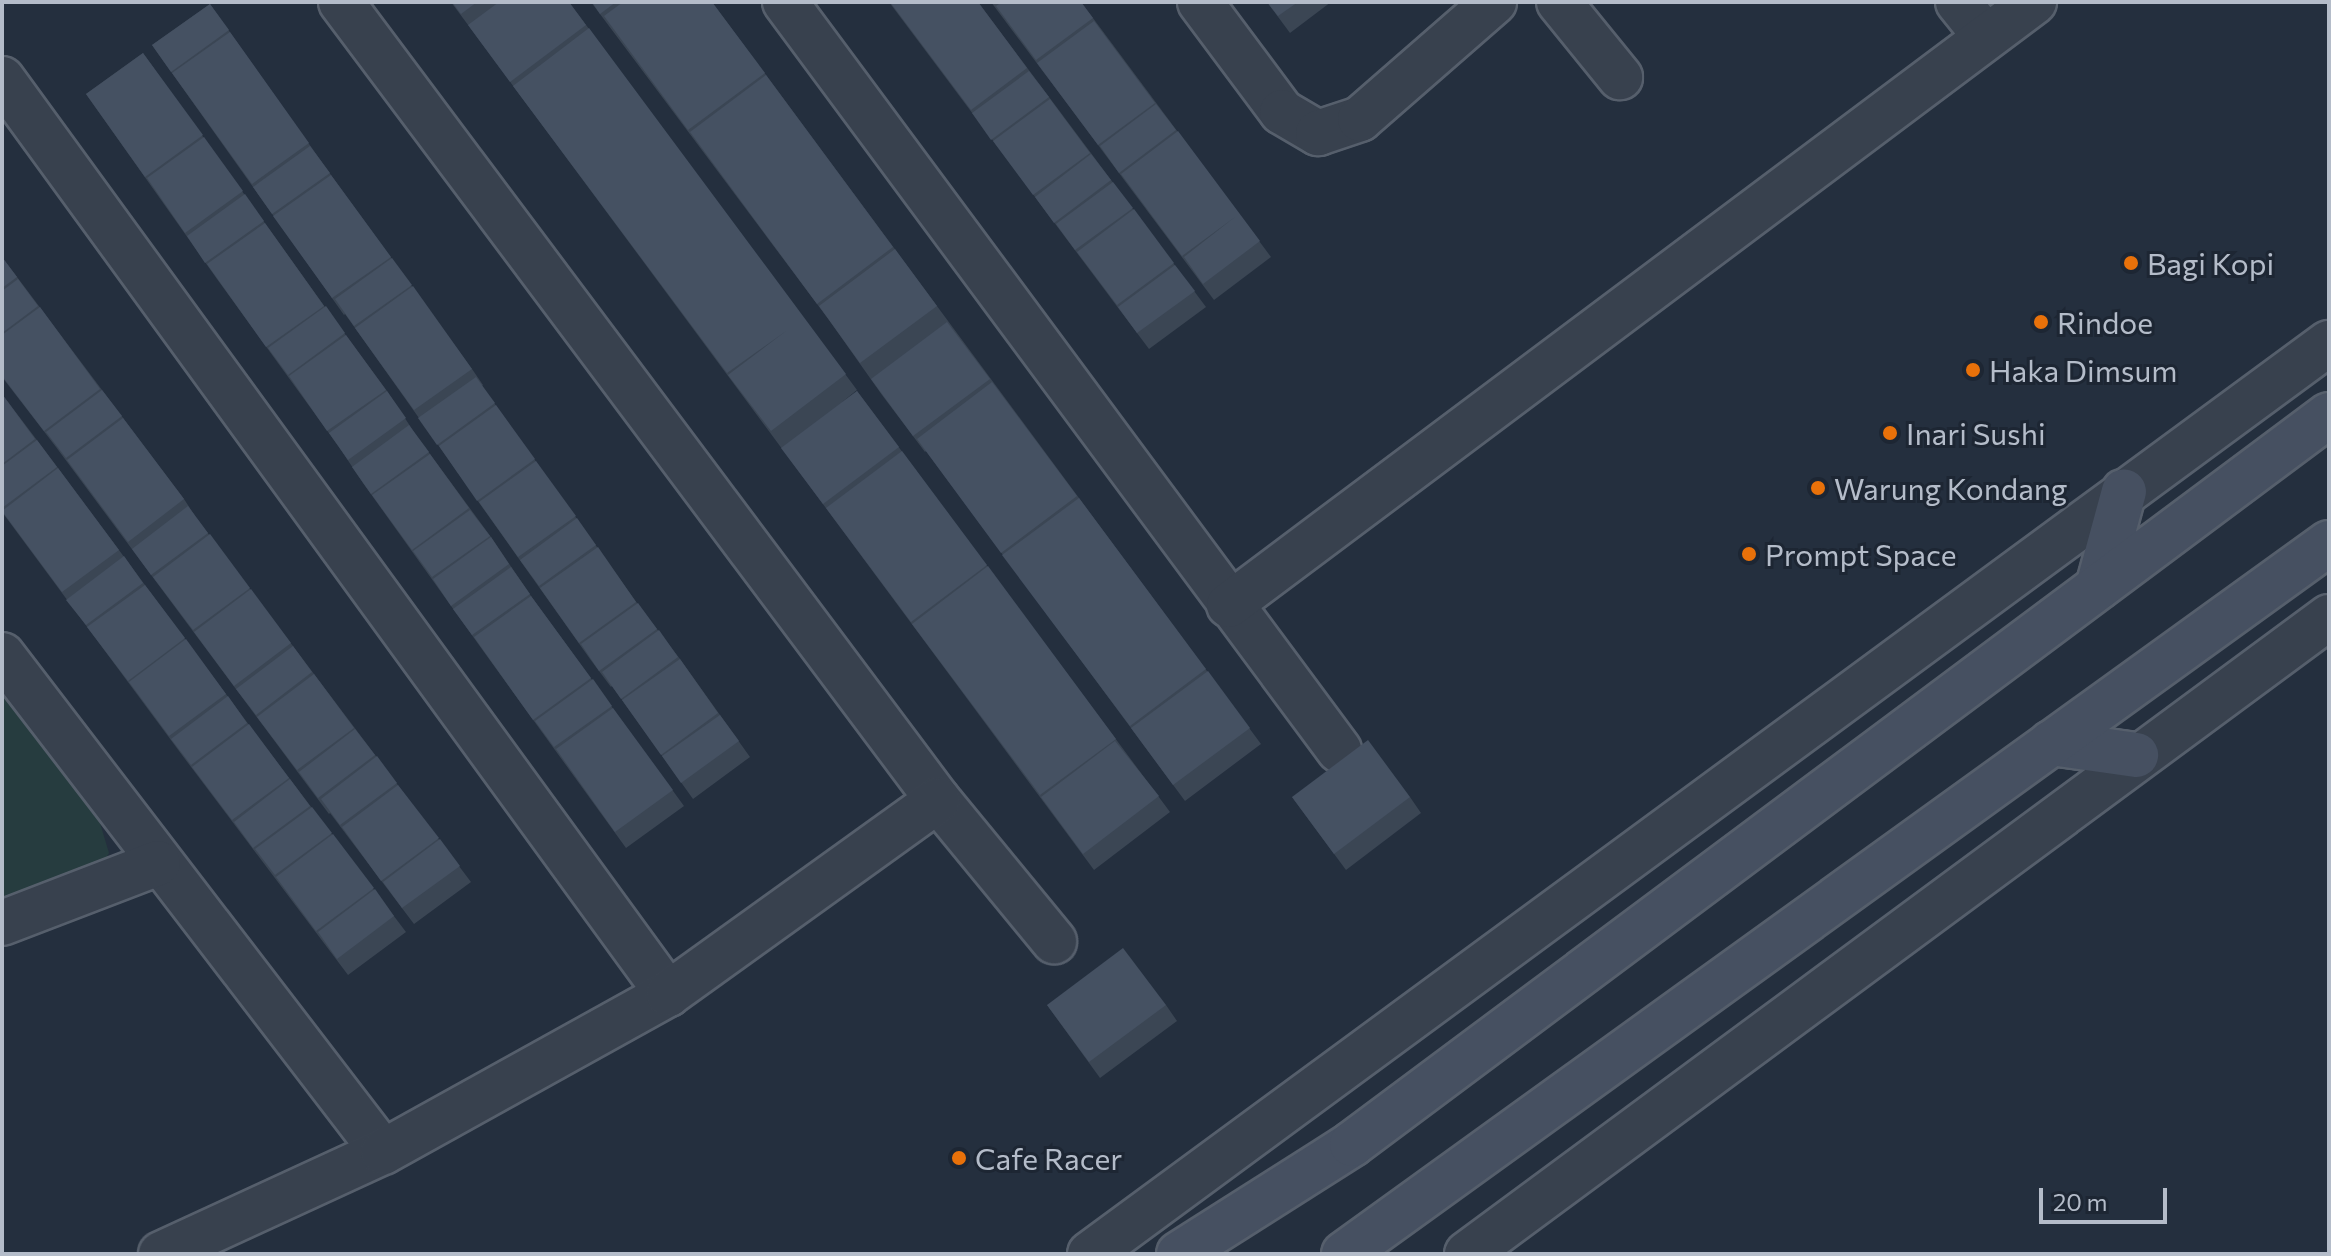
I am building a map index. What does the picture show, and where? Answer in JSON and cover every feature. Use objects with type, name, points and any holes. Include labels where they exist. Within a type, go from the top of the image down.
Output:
[{"type":"street","points":[[341,2],[938,800],[1054,941]]},
{"type":"street","points":[[785,2],[1339,750]]},
{"type":"street","points":[[1200,2],[1282,112],[1318,133],[1360,119],[1494,2]]},
{"type":"street","points":[[1559,2],[1620,77]]},
{"type":"street","points":[[1958,2],[1986,37]]},
{"type":"street","points":[[1229,605],[2034,2]]},
{"type":"street","points":[[2,79],[668,994]]},
{"type":"street","points":[[1090,1254],[2329,343]]},
{"type":"street","points":[[1179,1254],[1352,1144],[2329,415]]},
{"type":"street","points":[[2098,587],[2124,491]]},
{"type":"street","points":[[1344,1254],[2329,543]]},
{"type":"street","points":[[1467,1254],[2136,755],[2329,617]]},
{"type":"street","points":[[2,655],[158,863],[383,1152]]},
{"type":"street","points":[[2051,743],[2136,755]]},
{"type":"street","points":[[161,1254],[383,1152],[668,994],[938,800]]},
{"type":"street","points":[[2,923],[158,863]]},
{"type":"green space","points":[[2,690],[100,823],[109,853],[92,884],[2,929]]},
{"type":"building","points":[[452,2],[477,2],[461,14]]},
{"type":"building","points":[[499,2],[569,2],[586,25],[510,82],[468,25]]},
{"type":"building","points":[[592,2],[616,2],[600,14]]},
{"type":"building","points":[[623,2],[712,2],[765,73],[688,130],[604,16]]},
{"type":"building","points":[[890,2],[978,2],[1027,68],[971,110]]},
{"type":"building","points":[[1002,2],[1081,2],[1093,18],[1036,60],[996,6]]},
{"type":"building","points":[[1267,2],[1298,2],[1278,16]]},
{"type":"building","points":[[210,4],[229,30],[171,72],[152,45]]},
{"type":"building","points":[[1094,21],[1155,103],[1098,145],[1037,63]]},
{"type":"building","points":[[589,28],[846,374],[771,431],[728,375],[786,331],[727,373],[513,86]]},
{"type":"building","points":[[230,32],[309,143],[252,184],[172,73]]},
{"type":"building","points":[[143,53],[203,135],[145,177],[86,94]]},
{"type":"building","points":[[1029,71],[1049,97],[991,140],[972,113]]},
{"type":"building","points":[[766,75],[893,247],[817,304],[690,132]]},
{"type":"building","points":[[1050,99],[1090,153],[1033,195],[993,141]]},
{"type":"building","points":[[1156,104],[1176,130],[1119,173],[1100,146]]},
{"type":"building","points":[[1178,131],[1260,241],[1203,284],[1184,257],[1235,217],[1182,256],[1121,174]]},
{"type":"building","points":[[204,137],[243,191],[185,233],[147,178]]},
{"type":"building","points":[[310,146],[330,173],[272,214],[253,187]]},
{"type":"building","points":[[1091,154],[1111,180],[1054,223],[1035,197]]},
{"type":"building","points":[[331,175],[391,257],[332,298],[273,216]]},
{"type":"building","points":[[1113,182],[1133,208],[1075,250],[1056,224]]},
{"type":"building","points":[[245,194],[264,221],[205,263],[187,236]]},
{"type":"building","points":[[1134,209],[1174,263],[1117,305],[1077,252]]},
{"type":"building","points":[[265,223],[324,306],[266,347],[207,264]]},
{"type":"building","points":[[895,249],[937,306],[860,363],[819,306]]},
{"type":"building","points":[[2,257],[17,277],[2,288]]},
{"type":"building","points":[[392,258],[412,285],[354,326],[335,299]]},
{"type":"building","points":[[1175,265],[1195,291],[1137,333],[1118,307]]},
{"type":"building","points":[[18,279],[38,306],[2,333],[2,291]]},
{"type":"building","points":[[413,286],[472,369],[414,410],[355,328]]},
{"type":"building","points":[[326,306],[345,333],[288,375],[268,348]]},
{"type":"building","points":[[40,307],[100,389],[44,431],[2,376],[2,335]]},
{"type":"building","points":[[947,322],[990,379],[913,436],[871,379]]},
{"type":"building","points":[[346,335],[386,390],[327,431],[289,376]]},
{"type":"building","points":[[476,377],[495,403],[437,445],[418,418]]},
{"type":"building","points":[[992,382],[1077,496],[1001,553],[917,439]]},
{"type":"building","points":[[102,390],[122,416],[66,458],[46,432]]},
{"type":"building","points":[[387,391],[406,418],[348,460],[329,433]]},
{"type":"building","points":[[857,391],[899,447],[823,504],[781,448]]},
{"type":"building","points":[[2,394],[35,439],[2,464]]},
{"type":"building","points":[[496,405],[535,459],[477,501],[439,446]]},
{"type":"building","points":[[123,418],[184,499],[128,542],[67,460]]},
{"type":"building","points":[[409,425],[429,452],[371,494],[352,467]]},
{"type":"building","points":[[37,440],[57,467],[2,508],[2,466]]},
{"type":"building","points":[[902,451],[987,565],[911,622],[826,508]]},
{"type":"building","points":[[430,454],[469,508],[412,550],[372,495]]},
{"type":"building","points":[[536,461],[576,516],[518,557],[479,502]]},
{"type":"building","points":[[58,468],[119,550],[62,592],[2,511]]},
{"type":"building","points":[[1079,498],[1206,669],[1130,726],[1002,555]]},
{"type":"building","points":[[188,506],[208,533],[151,575],[132,549]]},
{"type":"building","points":[[470,510],[490,536],[432,577],[413,551]]},
{"type":"building","points":[[577,518],[596,545],[539,586],[520,560]]},
{"type":"building","points":[[210,534],[250,588],[193,630],[153,577]]},
{"type":"building","points":[[491,537],[509,564],[451,606],[433,579]]},
{"type":"building","points":[[598,547],[636,602],[579,643],[540,588]]},
{"type":"building","points":[[124,556],[143,583],[86,625],[66,600]]},
{"type":"building","points":[[988,566],[1116,739],[1040,795],[912,624]]},
{"type":"building","points":[[511,567],[530,594],[472,635],[453,609]]},
{"type":"building","points":[[145,585],[185,638],[128,681],[87,627]]},
{"type":"building","points":[[251,589],[291,643],[234,686],[194,632]]},
{"type":"building","points":[[531,596],[591,678],[533,720],[474,637]]},
{"type":"building","points":[[638,603],[657,629],[599,671],[581,644]]},
{"type":"building","points":[[659,630],[678,657],[621,699],[602,672]]},
{"type":"building","points":[[186,639],[226,694],[169,736],[129,682]]},
{"type":"building","points":[[293,646],[312,672],[256,715],[236,689]]},
{"type":"building","points":[[680,659],[718,713],[661,755],[622,700]]},
{"type":"building","points":[[1208,671],[1250,728],[1173,785],[1131,728]]},
{"type":"building","points":[[314,674],[354,728],[297,770],[257,717]]},
{"type":"building","points":[[593,679],[612,706],[554,747],[535,721]]},
{"type":"building","points":[[228,696],[247,723],[191,765],[171,739]]},
{"type":"building","points":[[613,708],[673,790],[615,832],[556,749]]},
{"type":"building","points":[[720,715],[739,741],[681,783],[662,756]]},
{"type":"building","points":[[249,724],[289,778],[232,820],[192,767]]},
{"type":"building","points":[[355,729],[375,755],[318,798],[299,772]]},
{"type":"building","points":[[1368,740],[1410,797],[1334,854],[1292,797]]},
{"type":"building","points":[[1115,741],[1159,796],[1083,854],[1041,797]]},
{"type":"building","points":[[377,756],[397,783],[340,825],[321,799]]},
{"type":"building","points":[[290,779],[310,806],[253,848],[234,822]]},
{"type":"building","points":[[398,785],[439,838],[381,881],[342,827]]},
{"type":"building","points":[[312,807],[332,833],[275,875],[255,849]]},
{"type":"building","points":[[333,834],[374,888],[316,931],[276,877]]},
{"type":"building","points":[[440,839],[460,866],[402,908],[383,882]]},
{"type":"building","points":[[375,889],[394,916],[337,959],[318,932]]},
{"type":"building","points":[[1123,948],[1166,1005],[1089,1062],[1047,1005]]},
{"type":"place","name":"Bagi Kopi","points":[[2131,263]]},
{"type":"place","name":"Rindoe","points":[[2041,322]]},
{"type":"place","name":"Haka Dimsum","points":[[1973,370]]},
{"type":"place","name":"Inari Sushi","points":[[1890,433]]},
{"type":"place","name":"Warung Kondang","points":[[1818,488]]},
{"type":"place","name":"Prompt Space","points":[[1749,554]]},
{"type":"place","name":"Cafe Racer","points":[[959,1158]]}]
